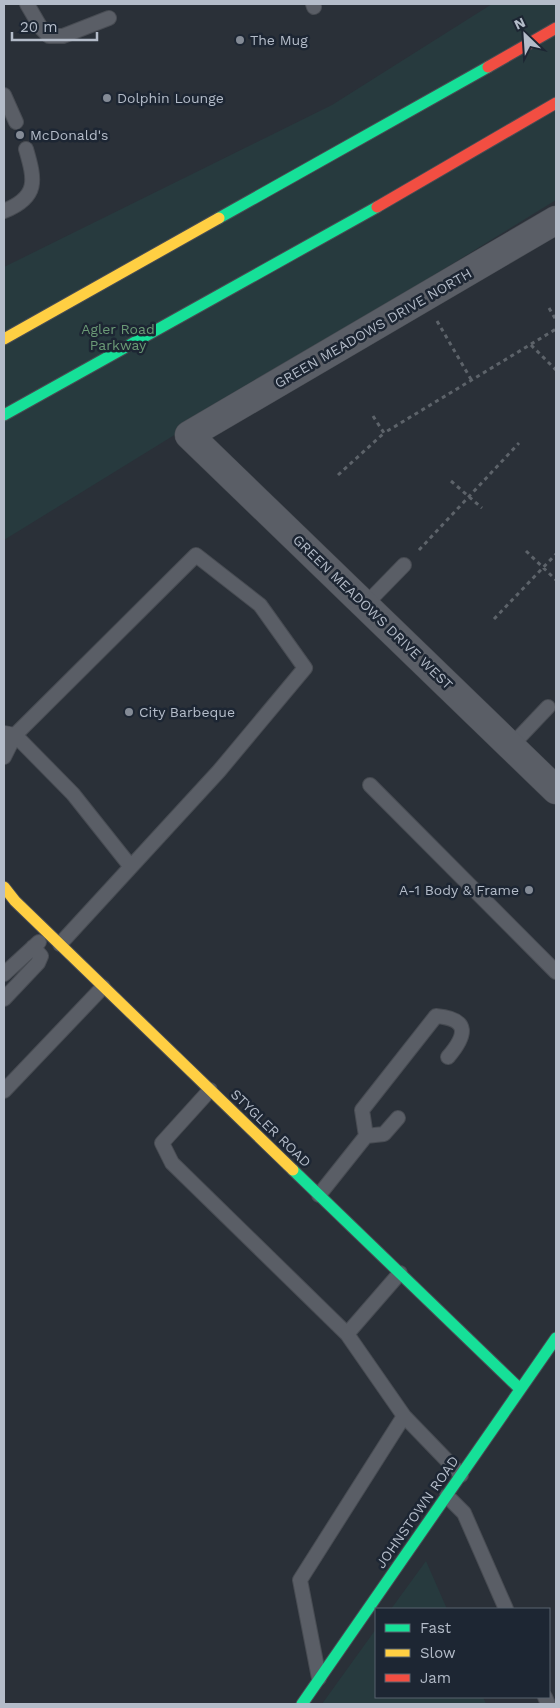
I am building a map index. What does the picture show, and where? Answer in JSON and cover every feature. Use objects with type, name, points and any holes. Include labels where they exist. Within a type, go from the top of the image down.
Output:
[{"type":"main road","points":[[4,339],[556,28]]},
{"type":"main road","points":[[4,415],[387,201],[556,103]]},
{"type":"main road","name":"STYGLER ROAD","points":[[4,887],[9,899],[48,932],[520,1389]]},
{"type":"main road","name":"JOHNSTOWN ROAD","points":[[302,1704],[556,1338]]},
{"type":"street","name":"GREEN MEADOWS DRIVE NORTH","points":[[189,435],[556,220]]},
{"type":"street","name":"GREEN MEADOWS DRIVE WEST","points":[[189,435],[556,790]]},
{"type":"lane","points":[[27,4],[41,28],[49,36],[62,36],[109,18]]},
{"type":"lane","points":[[4,95],[16,122]]},
{"type":"lane","points":[[4,211],[13,208],[30,192],[34,177],[26,149]]},
{"type":"lane","points":[[4,757],[9,734],[196,555],[260,605],[305,668],[219,771],[60,944]]},
{"type":"lane","points":[[365,605],[404,565]]},
{"type":"lane","points":[[511,746],[548,707]]},
{"type":"lane","points":[[9,734],[73,794],[131,867]]},
{"type":"lane","points":[[370,785],[556,972]]},
{"type":"lane","points":[[4,974],[48,932]]},
{"type":"lane","points":[[4,999],[38,963],[41,956],[34,947]]},
{"type":"lane","points":[[4,1091],[103,987]]},
{"type":"lane","points":[[366,1136],[362,1110],[436,1016],[450,1018],[459,1024],[462,1031],[462,1041],[448,1057]]},
{"type":"lane","points":[[210,1090],[162,1142],[172,1163],[347,1334],[404,1416],[461,1475]]},
{"type":"lane","points":[[319,1195],[366,1136],[384,1134],[398,1118]]},
{"type":"lane","points":[[347,1334],[400,1273]]},
{"type":"lane","points":[[319,1679],[300,1580],[404,1416]]},
{"type":"lane","points":[[447,1496],[464,1513],[506,1608]]},
{"type":"path","points":[[423,298],[472,380]]},
{"type":"path","points":[[549,308],[556,320]]},
{"type":"path","points":[[338,475],[384,434],[556,330]]},
{"type":"path","points":[[531,345],[556,370]]},
{"type":"path","points":[[373,416],[384,434]]},
{"type":"path","points":[[404,565],[519,443]]},
{"type":"path","points":[[451,481],[482,508]]},
{"type":"path","points":[[526,551],[556,580]]},
{"type":"path","points":[[494,619],[556,554]]},
{"type":"green space","name":"Agler Road Parkway","points":[[492,4],[556,4],[556,200],[4,540],[4,267],[332,105]]},
{"type":"green space","points":[[426,1561],[447,1608],[392,1608]]},
{"type":"green space","points":[[375,1630],[375,1698],[483,1698],[486,1704],[322,1704]]},
{"type":"traffic: fast","points":[[219,218],[488,67]]},
{"type":"traffic: fast","points":[[4,415],[377,207]]},
{"type":"traffic: fast","points":[[293,1170],[520,1389]]},
{"type":"traffic: fast","points":[[302,1704],[556,1338]]},
{"type":"traffic: slow","points":[[4,339],[219,218]]},
{"type":"traffic: slow","points":[[4,887],[15,901],[293,1170]]},
{"type":"traffic: jam","points":[[488,67],[556,28]]},
{"type":"traffic: jam","points":[[377,207],[556,103]]},
{"type":"place","name":"The Mug","points":[[240,40]]},
{"type":"place","name":"Dolphin Lounge","points":[[107,98]]},
{"type":"place","name":"McDonald's","points":[[20,135]]},
{"type":"place","name":"City Barbeque","points":[[129,712]]},
{"type":"place","name":"A-1 Body & Frame","points":[[529,890]]}]
